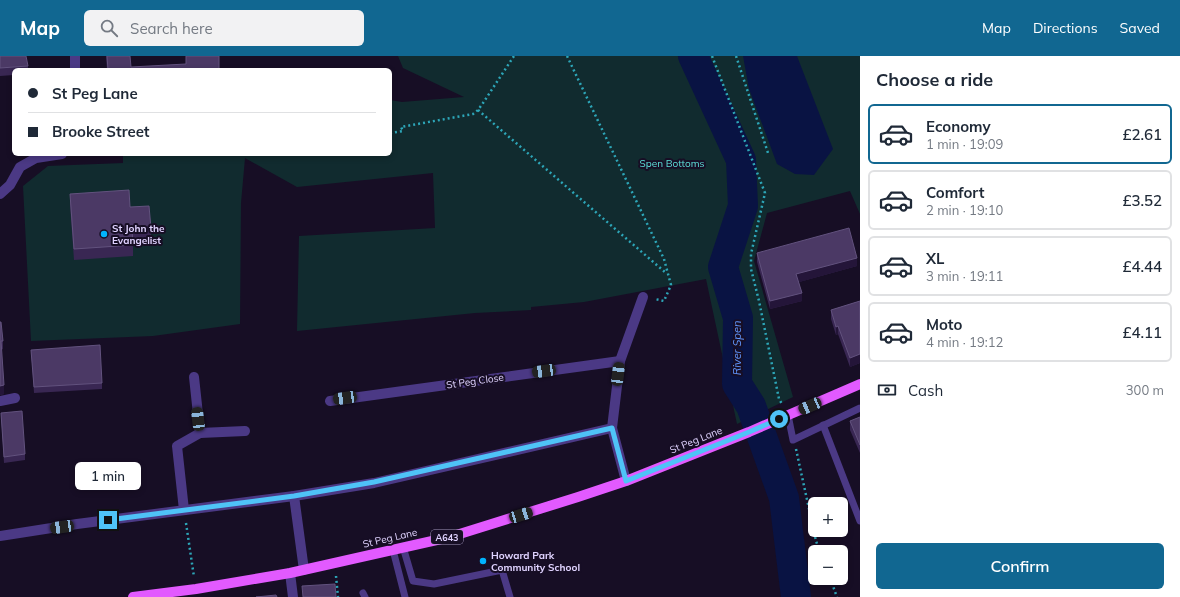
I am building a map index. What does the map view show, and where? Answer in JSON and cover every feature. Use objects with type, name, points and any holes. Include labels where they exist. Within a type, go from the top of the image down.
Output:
[{"type":"main road","name":"A643","points":[[783,417],[860,384]]},
{"type":"main road","name":"St Peg Lane","points":[[132,597],[197,593],[450,537],[626,481],[783,417]]},
{"type":"street","points":[[75,56],[75,68]]},
{"type":"street","points":[[0,194],[10,185],[20,167],[36,158],[49,156]]},
{"type":"street","points":[[626,481],[612,428],[620,361],[643,298]]},
{"type":"street","name":"St Peg Close","points":[[330,401],[620,361]]},
{"type":"street","points":[[194,377],[200,433]]},
{"type":"street","points":[[0,401],[15,398]]},
{"type":"street","points":[[0,536],[294,496],[374,482],[612,428]]},
{"type":"street","points":[[184,510],[176,446],[200,433],[245,431]]},
{"type":"street","points":[[294,496],[304,570]]},
{"type":"street","points":[[290,573],[293,597]]},
{"type":"lane","points":[[783,417],[794,440],[860,408]]},
{"type":"lane","points":[[823,425],[860,521]]},
{"type":"lane","points":[[398,549],[405,597]]},
{"type":"lane","points":[[398,549],[413,581],[434,584],[502,570],[510,597]]},
{"type":"path","points":[[392,133],[403,131],[401,127],[473,114],[478,110],[514,56]]},
{"type":"path","points":[[567,56],[664,259],[671,285],[664,301],[643,298]]},
{"type":"path","points":[[712,56],[766,193],[752,254],[751,269],[760,300],[783,417]]},
{"type":"path","points":[[736,56],[768,153]]},
{"type":"path","points":[[478,110],[667,273]]},
{"type":"path","points":[[794,440],[817,545]]},
{"type":"path","points":[[184,510],[197,593]]},
{"type":"path","points":[[335,563],[338,597]]},
{"type":"path","points":[[833,585],[837,597]]},
{"type":"green space","name":"Spen Bottoms","points":[[398,56],[860,56],[860,214],[850,191],[767,213],[754,261],[793,397],[737,424],[706,279],[584,302],[531,307],[531,310],[475,313],[297,331],[299,236],[435,228],[433,173],[297,187],[245,158],[241,203],[240,324],[153,336],[31,341],[23,186],[48,166],[123,163],[123,156],[392,156],[392,100],[402,102],[464,97],[403,68]]},
{"type":"shaded area","points":[[743,56],[797,56],[833,149],[814,175],[795,174],[777,164],[749,89]]},
{"type":"building","points":[[0,56],[26,56],[28,66],[0,68]]},
{"type":"building","points":[[107,56],[130,56],[131,67],[186,64],[186,56],[219,56],[219,68],[108,68]]},
{"type":"building","name":"St John the Evangelist","points":[[129,190],[130,207],[149,206],[151,228],[132,229],[133,245],[74,249],[70,194]]},
{"type":"building","points":[[849,228],[857,258],[796,274],[802,293],[770,301],[757,253]]},
{"type":"building","points":[[860,301],[860,354],[850,358],[838,326],[836,327],[831,310]]},
{"type":"building","points":[[0,322],[3,341],[1,341],[4,385],[0,386]]},
{"type":"building","points":[[100,345],[102,383],[34,387],[31,350]]},
{"type":"building","points":[[22,411],[25,454],[4,457],[1,413]]},
{"type":"building","points":[[860,417],[860,445],[850,421]]},
{"type":"building","points":[[335,584],[336,597],[303,597],[302,586]]},
{"type":"building","points":[[276,595],[277,597],[256,597]]},
{"type":"waterway","name":"River Spen","points":[[693,56],[741,160],[743,206],[723,267],[738,318],[737,384],[751,406],[784,498],[796,597]]},
{"type":"place","name":"St John the Evangelist","points":[[104,234]]},
{"type":"place","name":"Howard Park Community School","points":[[483,561]]},
{"type":"route","points":[[108,520],[294,496],[374,482],[612,428],[626,481],[779,419]]}]
